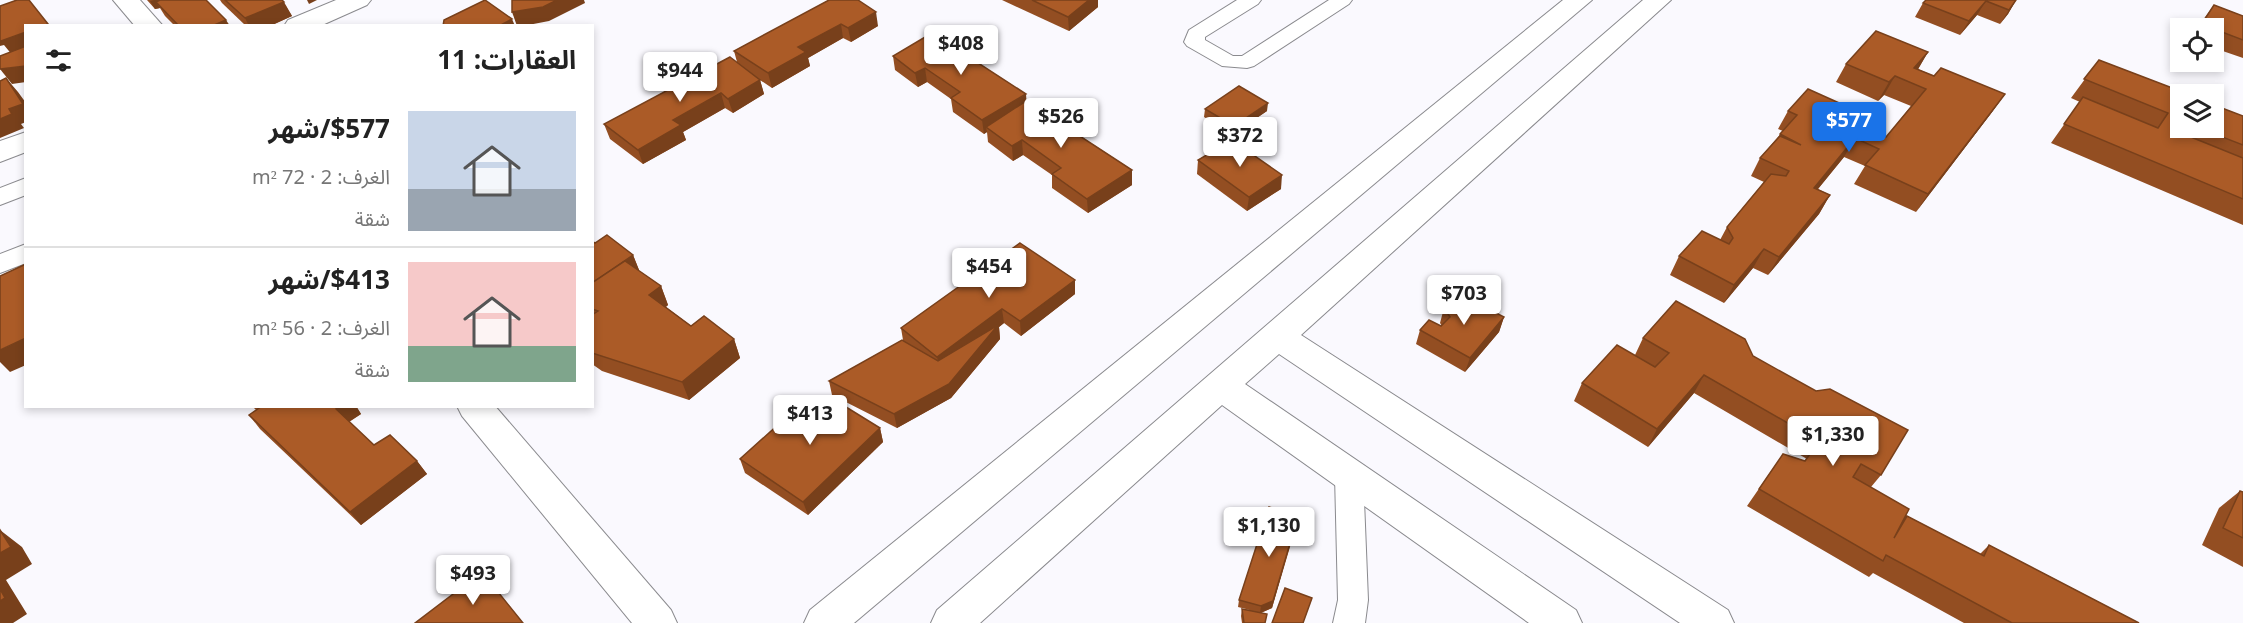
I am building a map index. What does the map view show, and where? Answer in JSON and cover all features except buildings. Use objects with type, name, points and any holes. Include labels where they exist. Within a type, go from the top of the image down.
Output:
[{"type":"street","points":[[126,0],[148,24]]},
{"type":"street","points":[[302,24],[357,0]]},
{"type":"street","points":[[951,623],[1658,0]]},
{"type":"street","points":[[824,623],[1570,2]]},
{"type":"street","points":[[0,152],[24,142]]},
{"type":"street","points":[[1277,336],[1714,623]]},
{"type":"street","points":[[1221,386],[1562,623]]},
{"type":"street","points":[[476,408],[657,623]]},
{"type":"lane","points":[[1251,0],[1196,34],[1194,38],[1197,46],[1229,62],[1247,62],[1342,0]]},
{"type":"lane","points":[[0,197],[24,187]]},
{"type":"lane","points":[[0,264],[24,254]]},
{"type":"lane","points":[[1349,475],[1353,600],[1349,623]]}]
